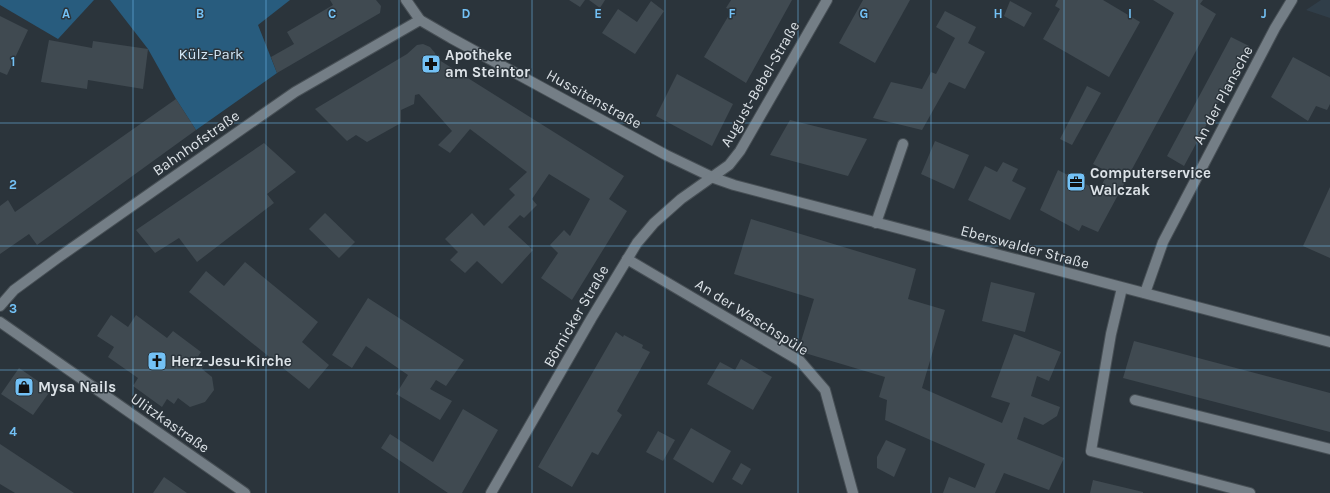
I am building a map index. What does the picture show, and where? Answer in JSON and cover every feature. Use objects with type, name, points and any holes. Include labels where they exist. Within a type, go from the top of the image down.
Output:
[{"type":"street","name":"Hussitenstraße","points":[[406,0],[420,20],[451,38],[659,151],[714,178]]},
{"type":"street","name":"August-Bebel-Straße","points":[[714,178],[729,165],[740,151],[827,0]]},
{"type":"street","name":"An der Plansche","points":[[1145,293],[1163,242],[1271,35],[1292,0]]},
{"type":"street","name":"Bahnhofstraße","points":[[0,306],[14,290],[59,257],[295,92],[420,20]]},
{"type":"street","points":[[876,223],[903,144]]},
{"type":"street","name":"Eberswalder Straße","points":[[714,178],[734,185],[876,223],[1330,342]]},
{"type":"street","name":"Börnicker Straße","points":[[491,493],[627,259],[654,223],[681,199],[714,178]]},
{"type":"street","name":"An der Waschspüle","points":[[627,259],[800,362],[825,390],[853,493]]},
{"type":"street","points":[[1122,288],[1111,334],[1091,452],[1250,493]]},
{"type":"street","name":"Ulitzkastraße","points":[[0,322],[246,493]]},
{"type":"street","points":[[1135,400],[1330,449]]},
{"type":"shaded area","points":[[1321,0],[1330,0],[1330,18],[1306,10]]},
{"type":"green space","points":[[0,0],[94,0],[58,39],[0,5]]},
{"type":"green space","name":"Külz-Park","points":[[110,0],[290,0],[258,25],[277,73],[196,130],[176,99],[148,49]]},
{"type":"building","points":[[330,0],[376,0],[381,6],[380,13],[277,73],[271,57],[294,44],[287,32],[333,5]]},
{"type":"building","points":[[569,0],[585,0],[580,7]]},
{"type":"building","points":[[589,0],[605,0],[600,8]]},
{"type":"building","points":[[731,0],[792,0],[746,83],[704,57],[732,10],[726,8]]},
{"type":"building","points":[[863,0],[910,0],[875,63],[839,43]]},
{"type":"building","points":[[1058,0],[1103,0],[1140,22],[1109,77],[1043,39],[1060,9],[1055,6]]},
{"type":"building","points":[[1153,0],[1203,0],[1200,4],[1216,14],[1098,232],[1082,225],[1079,231],[1040,210],[1058,170],[1099,191],[1108,172],[1093,164],[1174,13]]},
{"type":"building","points":[[651,1],[664,11],[635,54],[602,33],[618,9],[637,22]]},
{"type":"building","points":[[1010,1],[1032,13],[1024,27],[1004,16]]},
{"type":"building","points":[[945,11],[976,27],[968,43],[985,52],[965,89],[949,82],[922,130],[873,118],[891,82],[922,89],[931,72],[936,74],[955,38],[936,27]]},
{"type":"building","points":[[0,16],[28,30],[7,75],[0,72]]},
{"type":"building","points":[[1231,37],[1249,46],[1184,166],[1167,156]]},
{"type":"building","points":[[49,40],[92,48],[93,41],[148,49],[143,89],[88,80],[87,89],[41,82]]},
{"type":"building","points":[[423,44],[430,47],[435,53],[436,58],[624,176],[609,199],[627,211],[572,300],[541,278],[558,253],[550,245],[564,230],[570,236],[590,199],[549,174],[532,199],[537,205],[524,218],[520,215],[508,227],[533,250],[502,284],[477,261],[465,273],[450,260],[458,252],[445,239],[472,213],[484,226],[515,195],[509,189],[527,172],[470,129],[450,153],[438,145],[452,131],[419,94],[415,95],[414,104],[401,110],[401,123],[367,142],[356,135],[347,141],[315,109],[407,54],[417,45]]},
{"type":"building","points":[[1293,57],[1330,77],[1330,104],[1327,110],[1316,106],[1308,121],[1271,97]]},
{"type":"building","points":[[677,74],[733,104],[712,146],[656,116]]},
{"type":"building","points":[[1087,86],[1101,93],[1072,145],[1060,139]]},
{"type":"building","points":[[176,99],[196,130],[37,245],[29,234],[0,254],[0,206],[8,200],[15,212]]},
{"type":"building","points":[[790,120],[867,139],[848,176],[770,155]]},
{"type":"building","points":[[935,141],[969,155],[954,189],[921,174]]},
{"type":"building","points":[[264,143],[296,172],[267,194],[274,203],[197,262],[179,238],[155,253],[136,230]]},
{"type":"building","points":[[1003,162],[1018,169],[1012,181],[1026,188],[1010,220],[968,200],[985,166],[997,172]]},
{"type":"building","points":[[1330,187],[1330,258],[1303,246]]},
{"type":"building","points":[[325,213],[355,242],[339,258],[309,229]]},
{"type":"building","points":[[751,219],[916,269],[908,299],[945,310],[922,388],[1002,423],[1010,403],[991,397],[1014,334],[1061,352],[1049,381],[1037,376],[1031,396],[1060,407],[1057,416],[1043,425],[1024,417],[1017,439],[1064,458],[1049,490],[1004,473],[995,493],[943,493],[949,477],[975,488],[985,464],[885,420],[887,400],[879,397],[885,377],[798,351],[814,299],[734,274]]},
{"type":"building","points":[[245,262],[318,322],[302,342],[329,365],[309,389],[189,292],[206,271],[224,286]]},
{"type":"building","points":[[991,282],[1035,293],[1025,332],[982,321]]},
{"type":"building","points":[[368,298],[464,360],[446,386],[436,380],[430,389],[452,401],[440,420],[396,394],[408,375],[366,346],[352,368],[332,355]]},
{"type":"building","name":"Herz-Jesu-Kirche","points":[[111,315],[128,327],[136,315],[167,338],[173,331],[201,352],[197,358],[205,364],[202,369],[212,377],[214,390],[205,402],[190,407],[178,398],[174,404],[167,399],[162,407],[133,386],[138,378],[108,357],[114,347],[97,336]]},
{"type":"building","points":[[616,332],[623,337],[624,335],[643,345],[642,348],[650,352],[617,411],[622,415],[598,455],[592,452],[572,487],[538,467]]},
{"type":"building","points":[[1134,341],[1330,393],[1330,432],[1123,378]]},
{"type":"building","points":[[741,359],[772,377],[753,410],[707,384],[720,362],[735,370]]},
{"type":"building","points":[[19,368],[51,390],[33,415],[1,394]]},
{"type":"building","points":[[463,409],[498,430],[462,493],[448,493],[381,448],[390,434],[433,462]]},
{"type":"building","points":[[691,428],[731,451],[713,483],[673,459]]},
{"type":"building","points":[[658,431],[675,440],[663,461],[646,452]]},
{"type":"building","points":[[886,440],[906,449],[894,477],[877,468],[877,457]]},
{"type":"building","points":[[0,444],[74,493],[15,493],[0,484]]},
{"type":"building","points":[[741,463],[751,469],[742,485],[732,479]]},
{"type":"building","points":[[164,477],[187,493],[153,493]]},
{"type":"building","points":[[1093,480],[1143,492],[1143,493],[1090,493]]},
{"type":"place","name":"Apotheke am Steintor","points":[[431,64]]},
{"type":"place","name":"Computerservice Walczak","points":[[1076,182]]},
{"type":"place","name":"Herz-Jesu-Kirche","points":[[157,361]]},
{"type":"place","name":"Mysa Nails","points":[[24,387]]}]
